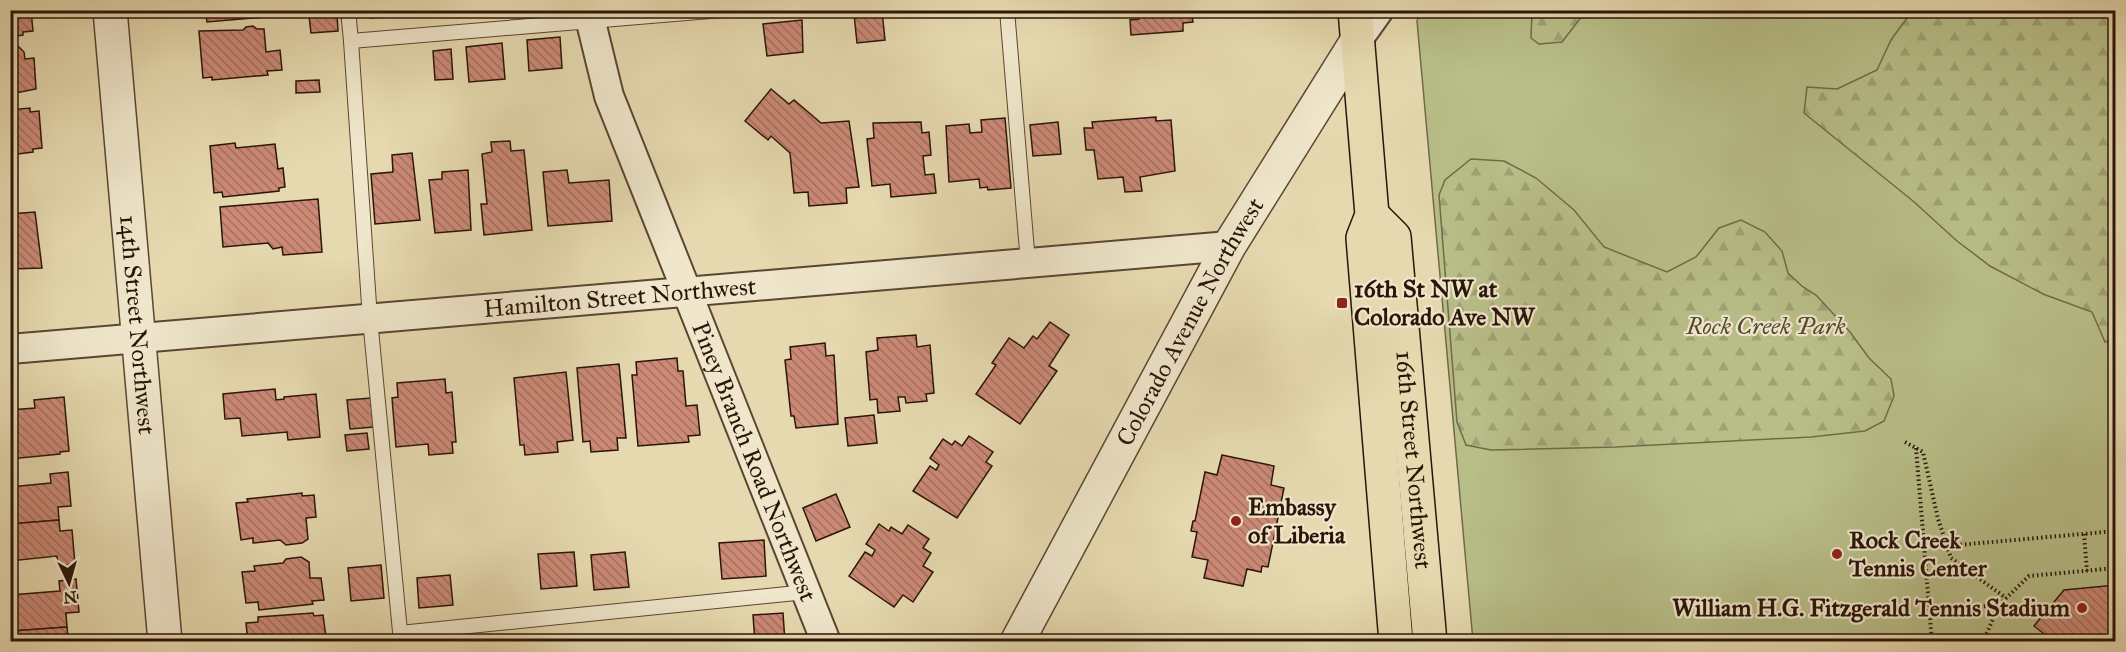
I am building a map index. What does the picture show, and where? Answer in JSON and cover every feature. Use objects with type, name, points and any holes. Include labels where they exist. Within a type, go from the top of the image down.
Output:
[{"type":"main road","name":"16th Street Northwest","points":[[1356,26],[1372,215],[1363,238],[1396,642]]},
{"type":"main road","name":"16th Street Northwest","points":[[1372,215],[1394,237],[1430,642]]},
{"type":"street","name":"14th Street Northwest","points":[[110,10],[165,642]]},
{"type":"street","name":"Colorado Avenue Northwest","points":[[1017,642],[1229,246],[1356,26],[1379,10]]},
{"type":"street","name":"Piney Branch Road Northwest","points":[[588,16],[609,96],[826,642]]},
{"type":"street","name":"Hamilton Street Northwest","points":[[10,349],[1229,246]]},
{"type":"lane","points":[[348,10],[370,319],[401,637],[806,592]]},
{"type":"lane","points":[[351,40],[588,16],[722,10]]},
{"type":"lane","points":[[1006,10],[1028,263]]},
{"type":"path","points":[[1905,442],[1923,452],[1951,558],[2006,598]]},
{"type":"path","points":[[1916,448],[1932,642]]},
{"type":"path","points":[[1947,546],[2115,531]]},
{"type":"path","points":[[2084,534],[2087,571]]},
{"type":"path","points":[[1983,642],[2000,605],[2029,576],[2115,568]]},
{"type":"path","points":[[1930,611],[2000,605]]},
{"type":"green space","name":"Rock Creek Park","points":[[1421,10],[2115,11],[2115,641],[1473,641],[1417,21]]},
{"type":"green space","points":[[1532,10],[1586,11],[1562,42],[1539,44],[1531,38]]},
{"type":"green space","points":[[1912,11],[2115,11],[2115,339],[2105,342],[2092,312],[2043,294],[1990,266],[1804,113],[1807,87],[1837,89],[1877,70],[1891,40]]},
{"type":"green space","points":[[1471,159],[1504,161],[1536,178],[1574,210],[1604,247],[1667,272],[1696,257],[1719,228],[1741,220],[1765,232],[1782,251],[1788,273],[1816,295],[1850,332],[1869,358],[1891,379],[1894,396],[1884,421],[1865,431],[1811,437],[1616,447],[1491,450],[1466,445],[1457,422],[1439,195],[1445,180]]},
{"type":"building","points":[[10,10],[31,10],[33,31],[10,37]]},
{"type":"building","points":[[199,10],[278,10],[278,12],[266,13],[266,17],[207,22],[206,16],[199,17]]},
{"type":"building","points":[[370,10],[451,10],[451,11],[371,18]]},
{"type":"building","points":[[1138,10],[1191,10],[1193,22],[1183,23],[1183,31],[1131,35],[1130,20],[1139,19]]},
{"type":"building","points":[[882,11],[885,40],[857,43],[854,14]]},
{"type":"building","points":[[337,14],[338,31],[311,33],[309,16]]},
{"type":"building","points":[[802,20],[803,52],[767,56],[763,24]]},
{"type":"building","points":[[253,26],[257,29],[264,29],[266,52],[280,50],[282,70],[267,71],[268,75],[212,80],[212,77],[203,78],[199,31],[243,30]]},
{"type":"building","points":[[560,37],[562,68],[529,71],[527,40]]},
{"type":"building","points":[[502,43],[505,79],[469,82],[466,47]]},
{"type":"building","points":[[19,47],[24,52],[25,59],[34,58],[36,89],[10,94],[10,49]]},
{"type":"building","points":[[451,49],[453,79],[435,80],[433,51]]},
{"type":"building","points":[[319,80],[320,92],[296,93],[296,81]]},
{"type":"building","points":[[771,89],[789,104],[794,100],[821,123],[849,121],[859,187],[846,188],[847,203],[809,206],[808,192],[794,193],[790,153],[771,136],[768,140],[745,121]]},
{"type":"building","points":[[30,108],[30,112],[39,111],[42,148],[33,149],[33,152],[10,155],[10,110]]},
{"type":"building","points":[[1156,117],[1156,121],[1171,120],[1175,171],[1140,177],[1142,191],[1125,192],[1123,177],[1098,179],[1094,150],[1086,150],[1084,128],[1093,128],[1092,122]]},
{"type":"building","points":[[1005,118],[1011,188],[988,190],[987,187],[980,188],[979,179],[949,182],[946,126],[969,124],[970,133],[982,132],[981,120]]},
{"type":"building","points":[[921,122],[922,133],[929,132],[931,155],[923,156],[925,175],[934,174],[936,193],[891,197],[890,184],[872,186],[867,139],[874,138],[873,123]]},
{"type":"building","points":[[1058,122],[1061,154],[1033,156],[1030,125]]},
{"type":"building","points":[[510,141],[511,151],[524,150],[532,230],[484,235],[481,204],[487,204],[482,154],[492,152],[491,142]]},
{"type":"building","points":[[235,143],[236,148],[275,144],[278,169],[283,168],[285,187],[279,188],[279,191],[223,197],[222,192],[214,193],[210,146]]},
{"type":"building","points":[[412,153],[420,220],[375,224],[371,174],[393,172],[392,155]]},
{"type":"building","points":[[468,170],[471,230],[435,233],[429,180],[442,179],[442,172]]},
{"type":"building","points":[[567,170],[569,183],[609,180],[612,221],[548,226],[543,172]]},
{"type":"building","points":[[318,199],[322,252],[283,255],[282,247],[273,249],[268,243],[223,247],[220,207]]},
{"type":"building","points":[[35,212],[42,268],[10,269],[10,214]]},
{"type":"building","points":[[1050,322],[1069,335],[1049,366],[1057,371],[1020,424],[976,394],[996,365],[992,363],[1009,338],[1024,348],[1033,336],[1037,339]]},
{"type":"building","points":[[916,335],[917,347],[930,345],[934,393],[926,394],[927,401],[906,403],[905,397],[898,397],[900,411],[878,413],[877,399],[870,400],[866,352],[878,350],[877,338]]},
{"type":"building","points":[[825,343],[826,356],[834,355],[838,424],[796,428],[794,416],[791,416],[785,360],[791,359],[790,347]]},
{"type":"building","points":[[677,358],[678,371],[683,371],[686,406],[697,405],[700,435],[688,436],[689,442],[638,446],[632,375],[637,375],[636,362]]},
{"type":"building","points":[[619,364],[626,438],[617,438],[618,450],[591,452],[590,441],[583,442],[577,368]]},
{"type":"building","points":[[566,372],[573,440],[557,442],[558,452],[525,455],[524,445],[520,445],[514,378]]},
{"type":"building","points":[[445,379],[446,393],[452,392],[456,442],[452,442],[453,453],[429,455],[428,444],[396,447],[392,398],[398,397],[397,383]]},
{"type":"building","points":[[275,389],[276,400],[316,394],[320,437],[288,440],[287,432],[242,436],[240,418],[225,419],[223,394]]},
{"type":"building","points":[[64,397],[69,451],[10,459],[10,410],[35,408],[34,400]]},
{"type":"building","points":[[371,398],[374,427],[350,429],[347,400]]},
{"type":"building","points":[[874,415],[877,443],[848,446],[845,418]]},
{"type":"building","points":[[367,433],[369,449],[347,451],[345,435]]},
{"type":"building","points":[[969,436],[993,452],[986,462],[992,466],[957,518],[913,491],[930,466],[936,470],[939,465],[930,458],[943,439],[952,445],[955,441],[962,446]]},
{"type":"building","name":"Embassy of Liberia","points":[[1222,455],[1274,466],[1271,485],[1284,488],[1268,567],[1262,566],[1261,572],[1247,569],[1243,586],[1204,578],[1208,560],[1192,557],[1197,532],[1191,531],[1205,472],[1217,475]]},
{"type":"building","points":[[68,472],[71,506],[58,507],[59,520],[10,524],[10,487],[51,483],[50,474]]},
{"type":"building","points":[[302,493],[302,496],[314,495],[316,517],[306,518],[308,539],[302,543],[286,545],[280,540],[253,543],[253,538],[241,540],[236,503],[248,502],[247,499]]},
{"type":"building","points":[[836,494],[850,527],[816,541],[803,508]]},
{"type":"building","points":[[59,520],[60,531],[72,530],[75,564],[58,566],[57,556],[10,561],[10,524]]},
{"type":"building","points":[[879,524],[889,531],[891,527],[902,534],[908,525],[929,539],[923,548],[931,553],[923,566],[933,572],[913,602],[903,595],[894,607],[849,576],[865,552],[872,556],[875,550],[866,544]]},
{"type":"building","points":[[764,540],[766,576],[722,579],[719,543]]},
{"type":"building","points":[[574,552],[577,586],[541,589],[538,554]]},
{"type":"building","points":[[625,552],[629,587],[594,590],[591,555]]},
{"type":"building","points":[[301,557],[309,562],[310,578],[321,578],[324,600],[312,601],[313,604],[259,610],[258,602],[246,603],[242,572],[255,571],[254,566],[283,563],[286,559]]},
{"type":"building","points":[[381,565],[384,598],[351,601],[348,568]]},
{"type":"building","points":[[450,575],[453,605],[419,608],[417,578]]},
{"type":"building","points":[[76,579],[79,612],[66,613],[67,627],[12,631],[10,595],[60,591],[59,581]]},
{"type":"building","name":"William H.G. Fitzgerald Tennis Stadium","points":[[2116,585],[2116,642],[2044,642],[2048,637],[2034,626],[2064,590]]},
{"type":"building","points":[[313,613],[314,616],[323,615],[326,637],[315,638],[315,642],[248,642],[246,623],[258,622],[258,617]]},
{"type":"building","points":[[783,613],[785,642],[755,642],[753,615]]},
{"type":"building","points":[[67,627],[68,638],[83,638],[83,642],[13,642],[12,631]]},
{"type":"place","name":"16th St NW at Colorado Ave NW","points":[[1342,303]]},
{"type":"place","name":"Embassy of Liberia","points":[[1236,521]]},
{"type":"place","name":"Rock Creek Tennis Center","points":[[1837,554]]},
{"type":"place","name":"William H.G. Fitzgerald Tennis Stadium","points":[[2082,608]]}]
